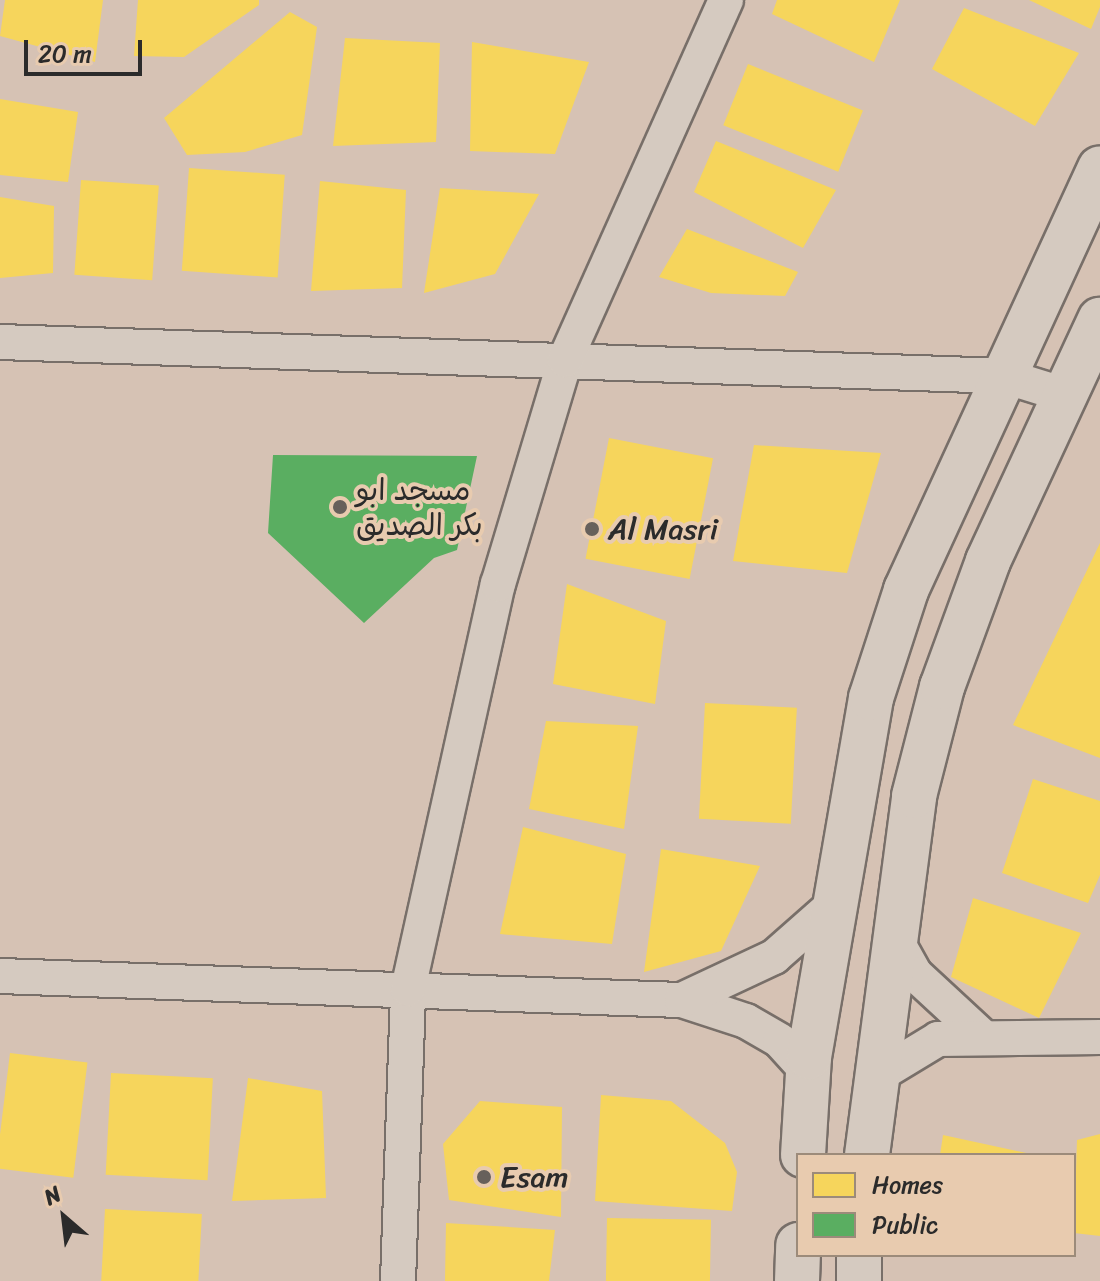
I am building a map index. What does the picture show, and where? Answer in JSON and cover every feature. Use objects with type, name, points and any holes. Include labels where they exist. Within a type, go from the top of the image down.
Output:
[{"type":"main road","points":[[803,1153],[808,1072],[833,905],[871,698],[906,590],[1100,168]]},
{"type":"main road","points":[[867,1153],[914,796],[942,687],[988,561],[1100,320]]},
{"type":"main road","points":[[797,1281],[798,1257]]},
{"type":"main road","points":[[859,1257],[859,1281]]},
{"type":"street","points":[[398,1281],[408,989],[498,584],[565,360],[726,0]]},
{"type":"street","points":[[0,342],[1004,376],[1065,395]]},
{"type":"street","points":[[682,1000],[774,957],[833,905]]},
{"type":"street","points":[[895,938],[915,974],[982,1036]]},
{"type":"street","points":[[0,976],[682,1000],[746,1021],[780,1041],[808,1072]]},
{"type":"street","points":[[877,1076],[926,1043],[982,1036],[1100,1037]]},
{"type":"building: Homes","points":[[5,0],[103,0],[95,62],[0,36]]},
{"type":"building: Homes","points":[[138,0],[259,0],[259,5],[184,57],[134,56]]},
{"type":"building: Homes","points":[[777,0],[900,0],[874,62],[772,14]]},
{"type":"building: Homes","points":[[1029,0],[1100,0],[1100,7],[1091,29]]},
{"type":"building: Homes","points":[[964,8],[1079,53],[1035,126],[932,69]]},
{"type":"building: Homes","points":[[290,12],[317,27],[302,135],[245,152],[187,155],[164,118]]},
{"type":"building: Homes","points":[[345,38],[440,43],[436,142],[333,146]]},
{"type":"building: Homes","points":[[472,42],[589,62],[555,154],[470,151]]},
{"type":"building: Homes","points":[[748,64],[863,110],[838,172],[723,125]]},
{"type":"building: Homes","points":[[0,99],[78,112],[68,182],[0,175]]},
{"type":"building: Homes","points":[[716,141],[836,190],[803,248],[694,192]]},
{"type":"building: Homes","points":[[189,168],[285,175],[278,277],[182,271]]},
{"type":"building: Homes","points":[[81,180],[159,185],[152,280],[74,275]]},
{"type":"building: Homes","points":[[320,181],[406,190],[402,288],[311,291]]},
{"type":"building: Homes","points":[[440,188],[539,194],[495,274],[424,293]]},
{"type":"building: Homes","points":[[0,197],[54,206],[53,273],[0,278]]},
{"type":"building: Homes","points":[[687,229],[798,272],[785,296],[711,293],[659,277]]},
{"type":"building: Homes","points":[[609,438],[713,458],[690,579],[586,559]]},
{"type":"building: Homes","points":[[754,445],[881,453],[847,573],[733,561]]},
{"type":"building: Homes","points":[[1100,543],[1100,758],[1013,725]]},
{"type":"building: Homes","points":[[567,584],[666,621],[655,704],[553,684]]},
{"type":"building: Homes","points":[[705,703],[797,708],[791,824],[699,819]]},
{"type":"building: Homes","points":[[546,721],[638,726],[624,829],[529,809]]},
{"type":"building: Homes","points":[[1033,779],[1100,801],[1100,875],[1088,903],[1002,873]]},
{"type":"building: Homes","points":[[523,827],[626,854],[612,944],[500,934]]},
{"type":"building: Homes","points":[[661,849],[760,866],[721,951],[644,972]]},
{"type":"building: Homes","points":[[973,898],[1081,933],[1039,1018],[951,977]]},
{"type":"building: Homes","points":[[10,1053],[87,1063],[73,1178],[0,1169],[0,1134]]},
{"type":"building: Homes","points":[[111,1073],[213,1078],[208,1180],[106,1175]]},
{"type":"building: Homes","points":[[248,1078],[322,1091],[326,1198],[232,1201]]},
{"type":"building: Homes","points":[[601,1095],[671,1101],[725,1143],[737,1172],[732,1211],[595,1201]]},
{"type":"building: Homes","points":[[480,1101],[562,1107],[561,1217],[449,1200],[443,1144]]},
{"type":"building: Homes","points":[[1100,1134],[1100,1236],[1076,1233],[1077,1140]]},
{"type":"building: Homes","points":[[943,1135],[1026,1153],[940,1153]]},
{"type":"building: Homes","points":[[105,1209],[202,1214],[198,1281],[101,1281]]},
{"type":"building: Homes","points":[[607,1218],[711,1220],[710,1281],[606,1281]]},
{"type":"building: Homes","points":[[446,1223],[555,1230],[549,1281],[445,1281]]},
{"type":"building: Public","points":[[273,455],[477,456],[457,550],[434,558],[364,623],[268,533]]},
{"type":"place","name":"مسجد ابو بكر الصديق","points":[[340,507]]},
{"type":"place","name":"Al Masri","points":[[592,529]]},
{"type":"place","name":"Esam","points":[[484,1177]]}]
